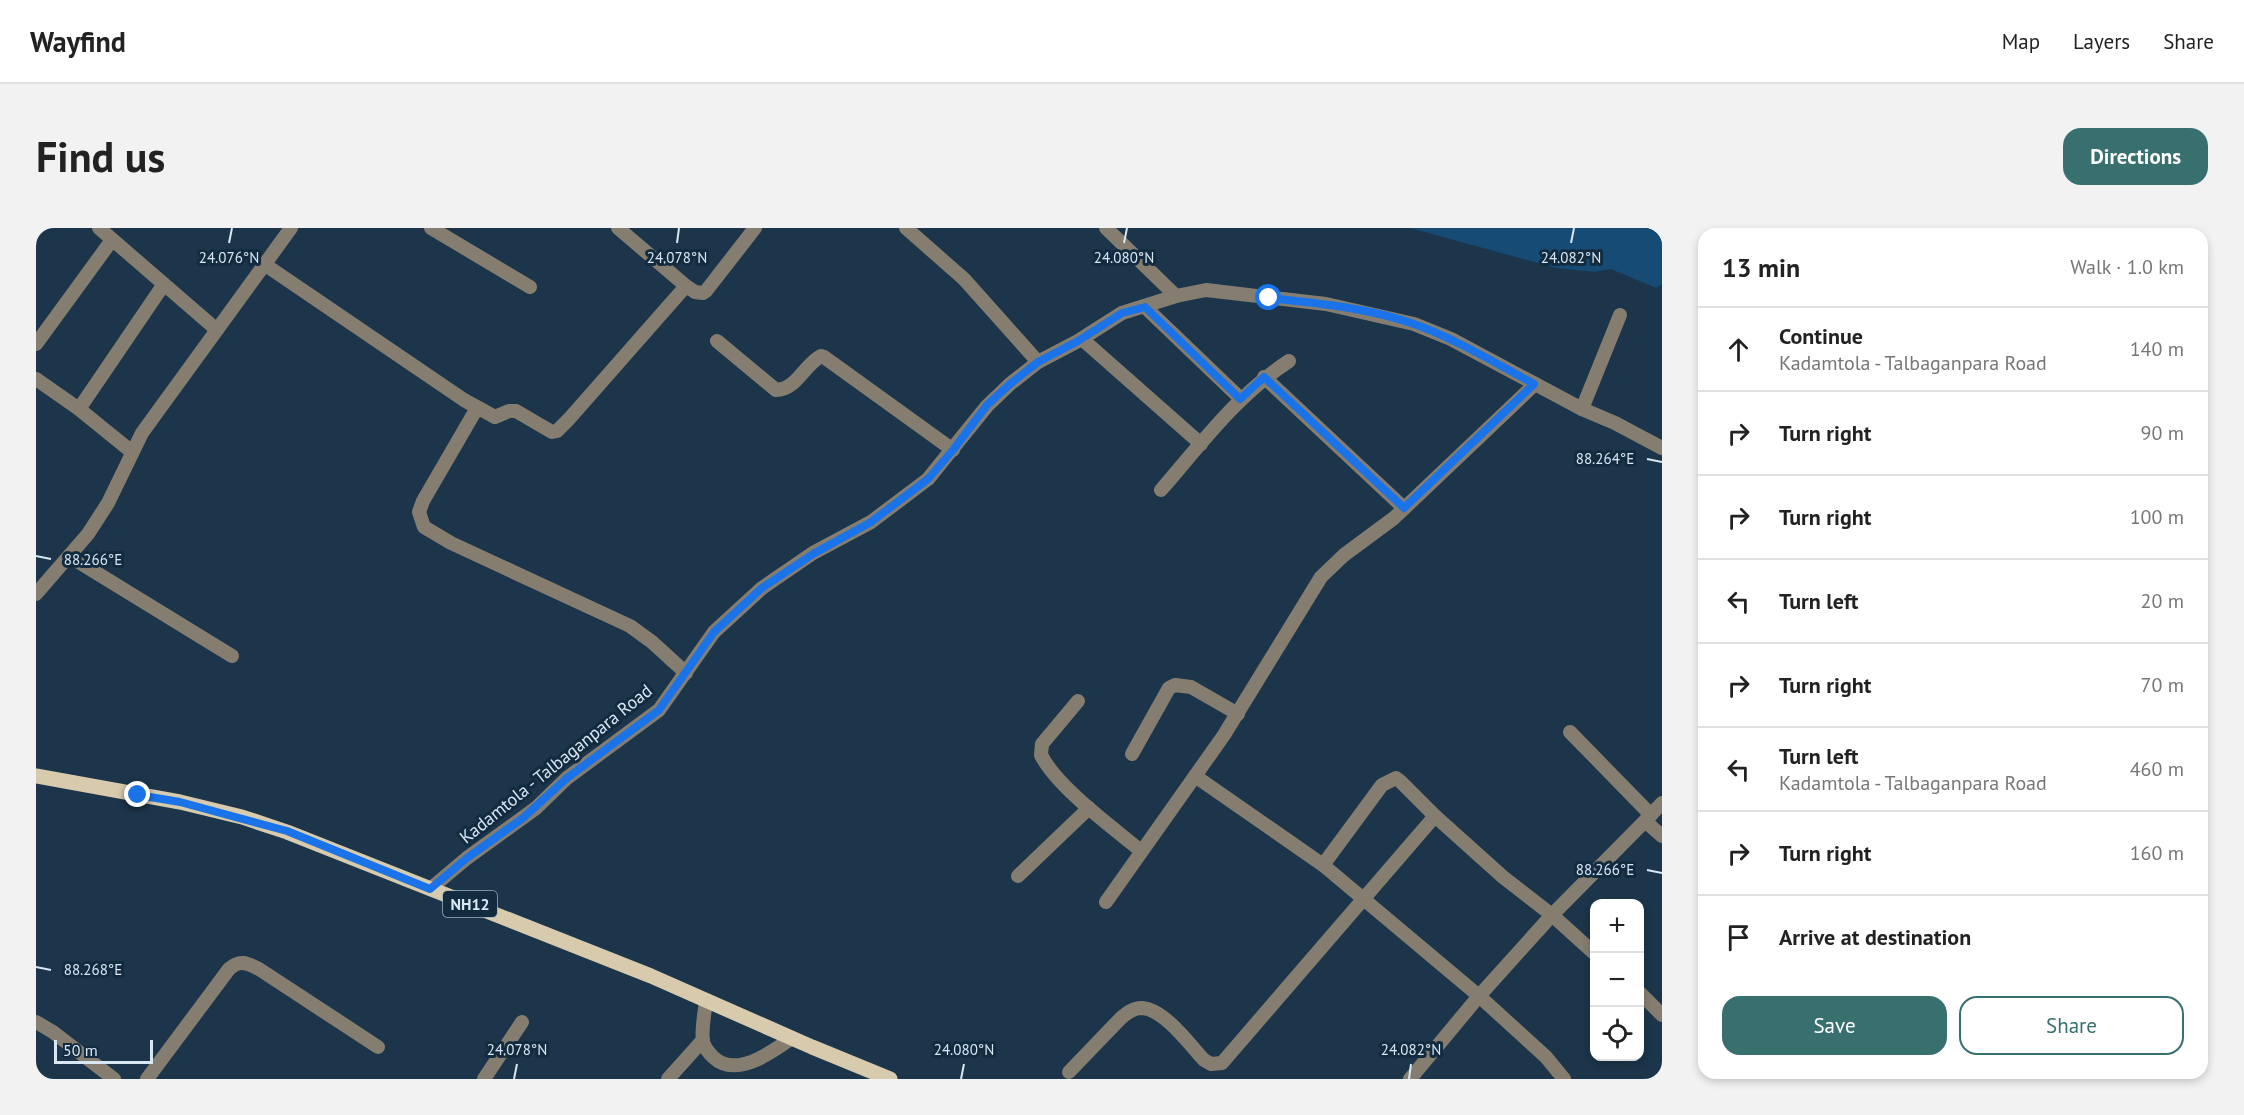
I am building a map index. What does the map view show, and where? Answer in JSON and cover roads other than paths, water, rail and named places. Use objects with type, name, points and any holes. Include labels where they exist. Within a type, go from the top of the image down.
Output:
[{"type":"main road","name":"NH12","points":[[36,776],[180,802],[287,831],[706,1000],[890,1079]]},
{"type":"street","points":[[99,228],[217,330]]},
{"type":"street","points":[[36,594],[88,534],[108,504],[142,433],[291,228]]},
{"type":"street","points":[[431,228],[530,286]]},
{"type":"street","points":[[618,228],[686,286],[695,292],[702,293],[706,291],[755,228]]},
{"type":"street","points":[[906,228],[964,279],[1038,362]]},
{"type":"street","points":[[1106,228],[1176,296]]},
{"type":"street","points":[[36,345],[112,240]]},
{"type":"street","points":[[264,264],[477,408],[495,417],[509,411],[516,411],[552,432],[557,431],[686,286]]},
{"type":"street","points":[[79,410],[164,284]]},
{"type":"street","name":"Kadamtola - Talbaganpara Road","points":[[430,889],[467,858],[527,815],[567,778],[659,710],[714,632],[762,588],[813,554],[885,512],[928,479],[987,405],[1010,384],[1038,362],[1082,339],[1122,313],[1194,291],[1212,291],[1326,304],[1394,318],[1451,339],[1582,409],[1661,444]]},
{"type":"street","points":[[1145,307],[1240,399]]},
{"type":"street","points":[[1582,409],[1620,315]]},
{"type":"street","points":[[1082,339],[1201,444]]},
{"type":"street","points":[[717,341],[776,390],[790,387],[810,363],[817,358],[824,357],[953,450]]},
{"type":"street","points":[[1161,490],[1240,399],[1264,377],[1289,361]]},
{"type":"street","points":[[1264,377],[1404,508]]},
{"type":"street","points":[[36,380],[132,452]]},
{"type":"street","points":[[1106,902],[1238,714],[1321,577],[1344,555],[1404,508],[1534,384]]},
{"type":"street","points":[[477,408],[423,501],[419,512],[424,527],[451,543],[630,626],[652,642],[686,673]]},
{"type":"street","points":[[69,556],[232,656]]},
{"type":"street","points":[[1132,754],[1169,688],[1175,684],[1191,687],[1238,714]]},
{"type":"street","points":[[1078,701],[1042,744],[1041,755],[1053,773],[1089,808],[1141,851]]},
{"type":"street","points":[[1570,732],[1662,836]]},
{"type":"street","points":[[1195,776],[1323,865],[1479,996],[1546,1057],[1564,1079]]},
{"type":"street","points":[[1323,865],[1382,785],[1396,778],[1503,877],[1590,948]]},
{"type":"street","points":[[1410,1079],[1479,996],[1552,915],[1662,803]]},
{"type":"street","points":[[1018,876],[1089,808]]},
{"type":"street","points":[[1069,1072],[1120,1018],[1130,1010],[1140,1008],[1157,1013],[1204,1060],[1211,1064],[1222,1063],[1435,816]]},
{"type":"street","points":[[147,1079],[230,969],[239,962],[259,969],[378,1047]]},
{"type":"street","points":[[1644,997],[1662,1015]]},
{"type":"street","points":[[706,1000],[703,1040],[706,1050],[723,1064],[748,1065],[763,1059],[792,1038]]},
{"type":"street","points":[[36,1022],[68,1043],[114,1079]]},
{"type":"street","points":[[484,1079],[522,1022]]},
{"type":"street","points":[[668,1079],[703,1040]]}]
